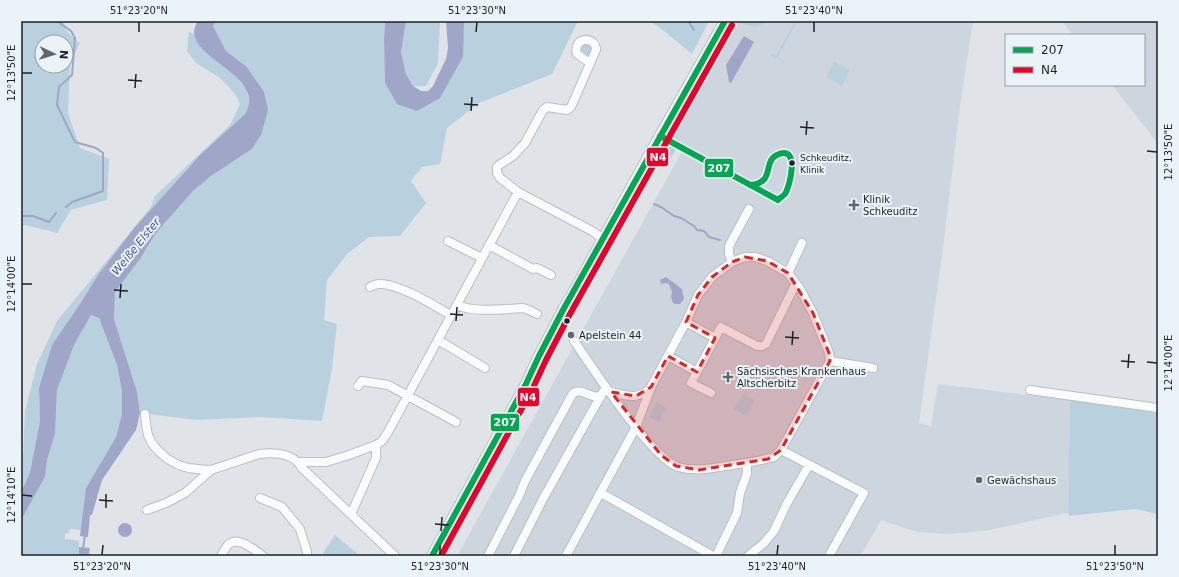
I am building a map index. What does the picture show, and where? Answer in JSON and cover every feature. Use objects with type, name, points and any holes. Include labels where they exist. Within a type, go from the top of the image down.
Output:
[{"type":"street","points":[[432,556],[525,386],[538,356],[563,310],[723,21]]},
{"type":"street","points":[[590,63],[578,93],[570,107],[567,110],[547,107],[543,110],[525,143],[513,156],[499,165],[497,170],[500,178],[518,192],[592,231],[603,239]]},
{"type":"street","points":[[145,414],[146,429],[153,445],[165,457],[176,464],[187,468],[210,470],[259,454],[267,453],[285,455],[299,462],[326,462],[376,445],[382,441],[518,192]]},
{"type":"street","points":[[732,262],[729,254],[729,246],[749,209]]},
{"type":"street","points":[[448,241],[482,258]]},
{"type":"street","points":[[788,273],[802,243]]},
{"type":"street","points":[[489,245],[533,269],[537,268],[551,275]]},
{"type":"street","points":[[566,556],[636,427],[651,387],[686,322],[698,295],[712,277],[732,262],[745,257],[755,257],[767,261],[788,273],[796,283],[813,313],[829,353],[830,361],[781,450],[774,457],[747,463],[699,470],[676,466],[661,455],[636,427],[574,341]]},
{"type":"street","points":[[370,287],[381,283],[396,288],[419,297],[451,315]]},
{"type":"street","points":[[711,393],[690,383],[721,326],[757,346],[766,344],[796,283]]},
{"type":"street","points":[[457,305],[474,309],[523,308],[537,314]]},
{"type":"street","points":[[686,322],[715,338]]},
{"type":"street","points":[[438,340],[485,368]]},
{"type":"street","points":[[668,356],[697,372]]},
{"type":"street","points":[[830,361],[873,368]]},
{"type":"street","points":[[358,386],[362,381],[388,386],[456,422]]},
{"type":"street","points":[[608,389],[626,395],[636,396],[644,394],[651,387]]},
{"type":"street","points":[[514,556],[556,474],[565,461],[601,396],[608,389]]},
{"type":"street","points":[[1030,390],[1158,408]]},
{"type":"street","points":[[488,556],[525,482],[573,393],[578,391],[593,396],[601,396]]},
{"type":"street","points":[[351,514],[376,458],[376,445]]},
{"type":"street","points":[[781,450],[864,493],[829,556]]},
{"type":"street","points":[[299,462],[302,468],[395,556]]},
{"type":"street","points":[[601,493],[714,556],[737,513],[747,463]]},
{"type":"street","points":[[748,556],[764,543],[774,531],[786,505],[809,465]]},
{"type":"street","points":[[147,510],[166,503],[185,493],[210,470]]},
{"type":"street","points":[[260,498],[282,507],[300,529],[308,552],[307,556]]},
{"type":"street","points":[[221,556],[228,545],[234,541],[243,543],[263,556]]},
{"type":"highlighted area","points":[[745,257],[767,261],[788,273],[813,313],[829,353],[830,361],[781,450],[768,459],[699,470],[676,466],[661,455],[611,392],[636,396],[651,387],[668,356],[697,372],[715,338],[686,322],[698,295],[712,277],[732,262]]},
{"type":"shaded area","points":[[21,21],[63,21],[67,32],[69,34],[34,34],[34,74],[70,74],[68,113],[80,148],[109,159],[107,200],[71,210],[57,233],[25,225],[21,227]]},
{"type":"shaded area","points":[[216,21],[385,21],[385,83],[440,98],[462,57],[464,21],[578,21],[552,74],[479,103],[447,128],[440,164],[422,167],[411,181],[426,203],[400,236],[369,237],[347,254],[327,280],[324,320],[337,324],[332,369],[322,421],[260,417],[197,420],[140,413],[137,392],[114,319],[115,292],[140,259],[156,233],[193,191],[211,176],[252,149],[261,135],[246,66],[226,51],[213,26]]},
{"type":"shaded area","points":[[406,21],[440,21],[438,63],[426,86],[413,86],[406,74],[401,52]]},
{"type":"shaded area","points":[[650,21],[709,21],[692,54]]},
{"type":"shaded area","points":[[732,21],[973,21],[960,106],[944,240],[919,423],[931,426],[938,384],[1070,400],[1068,513],[985,531],[947,534],[917,532],[881,520],[863,552],[859,556],[461,556],[458,554],[685,146],[673,139],[663,158],[657,155],[719,40]]},
{"type":"shaded area","points":[[743,21],[769,21],[756,27],[741,24]]},
{"type":"shaded area","points":[[795,21],[797,21],[778,57],[783,60],[772,56],[771,54],[776,56]]},
{"type":"shaded area","points":[[1062,21],[1158,21],[1158,144],[1113,86],[1145,86],[1145,34],[1072,34]]},
{"type":"shaded area","points":[[189,32],[194,34],[196,40],[237,78],[247,90],[249,108],[245,114],[201,154],[135,227],[98,275],[78,307],[39,388],[40,421],[30,472],[21,493],[25,411],[37,364],[57,321],[151,207],[155,196],[230,125],[240,104],[235,94],[220,78],[196,63],[187,51]]},
{"type":"shaded area","points":[[74,38],[80,43],[74,56]]},
{"type":"shaded area","points":[[588,42],[591,49],[589,57],[585,56],[578,50],[580,45]]},
{"type":"shaded area","points":[[834,62],[850,70],[842,86],[826,77]]},
{"type":"shaded area","points":[[670,146],[676,149],[671,158],[665,154]]},
{"type":"shaded area","points":[[91,315],[99,318],[117,365],[122,391],[122,414],[116,437],[86,488],[81,530],[70,529],[69,534],[65,533],[65,539],[79,541],[79,556],[21,556],[21,520],[45,477],[47,460],[55,434],[57,390],[74,345]]},
{"type":"shaded area","points":[[743,394],[755,400],[746,416],[734,409]]},
{"type":"shaded area","points":[[1070,400],[1158,413],[1158,514],[1135,509],[1069,516]]},
{"type":"shaded area","points":[[657,402],[666,408],[659,422],[649,417]]},
{"type":"shaded area","points":[[335,535],[360,556],[323,556],[323,553]]},
{"type":"water","name":"Weiße Elster","points":[[197,21],[216,21],[213,26],[226,51],[246,66],[264,92],[268,110],[261,135],[252,149],[211,176],[193,191],[156,233],[140,259],[115,292],[114,319],[137,392],[140,413],[136,430],[102,480],[92,515],[90,515],[88,537],[80,536],[86,488],[116,437],[122,414],[122,391],[117,365],[99,318],[91,315],[74,345],[57,390],[55,434],[47,460],[45,477],[21,520],[21,493],[30,472],[40,421],[39,388],[52,345],[98,275],[135,227],[201,154],[245,114],[249,101],[247,90],[239,80],[206,52],[198,43],[194,33]]},
{"type":"water","points":[[385,21],[406,21],[401,52],[406,74],[413,86],[421,91],[428,91],[433,86],[446,59],[448,48],[446,21],[464,21],[463,57],[440,98],[417,111],[397,104],[385,83]]},
{"type":"water","points":[[744,36],[754,42],[731,83],[729,82],[726,65]]},
{"type":"water","points":[[666,277],[682,289],[684,299],[680,304],[673,303],[671,297],[672,292],[669,284],[661,284],[660,280]]},
{"type":"water","points":[[125,523],[130,525],[132,530],[130,535],[125,537],[120,535],[118,530],[120,525]]},
{"type":"water","points":[[79,547],[90,548],[89,553],[91,556],[79,556]]},
{"type":"waterway","points":[[57,21],[71,31],[75,38],[72,75],[59,87],[57,105],[75,142],[96,148],[103,153],[103,191],[72,202],[66,207]]},
{"type":"waterway","points":[[688,21],[694,30]]},
{"type":"waterway","points":[[654,204],[674,216],[681,218],[694,226],[697,230],[704,231],[709,237],[720,240]]},
{"type":"waterway","points":[[21,216],[33,216],[49,222],[56,213]]},
{"type":"waterway","points":[[83,549],[85,535]]},
{"type":"transit line","name":"207","points":[[432,556],[525,386],[563,310],[725,21]]},
{"type":"transit line","name":"N4","points":[[441,556],[532,390],[570,314],[732,25]]},
{"type":"transit line","name":"207","points":[[660,136],[778,200]]},
{"type":"transit line","name":"207","points":[[750,185],[763,180],[774,157],[785,153],[790,156],[792,168],[791,176],[785,194],[778,200]]},
{"type":"place","name":"Schkeuditz, Klinik","points":[[792,163]]},
{"type":"place","name":"Klinik Schkeuditz","points":[[854,205]]},
{"type":"place","name":"Apelstein 44","points":[[571,335]]},
{"type":"place","name":"Sächsisches Krankenhaus Altscherbitz","points":[[728,377]]},
{"type":"place","name":"Gewächshaus","points":[[979,480]]}]
